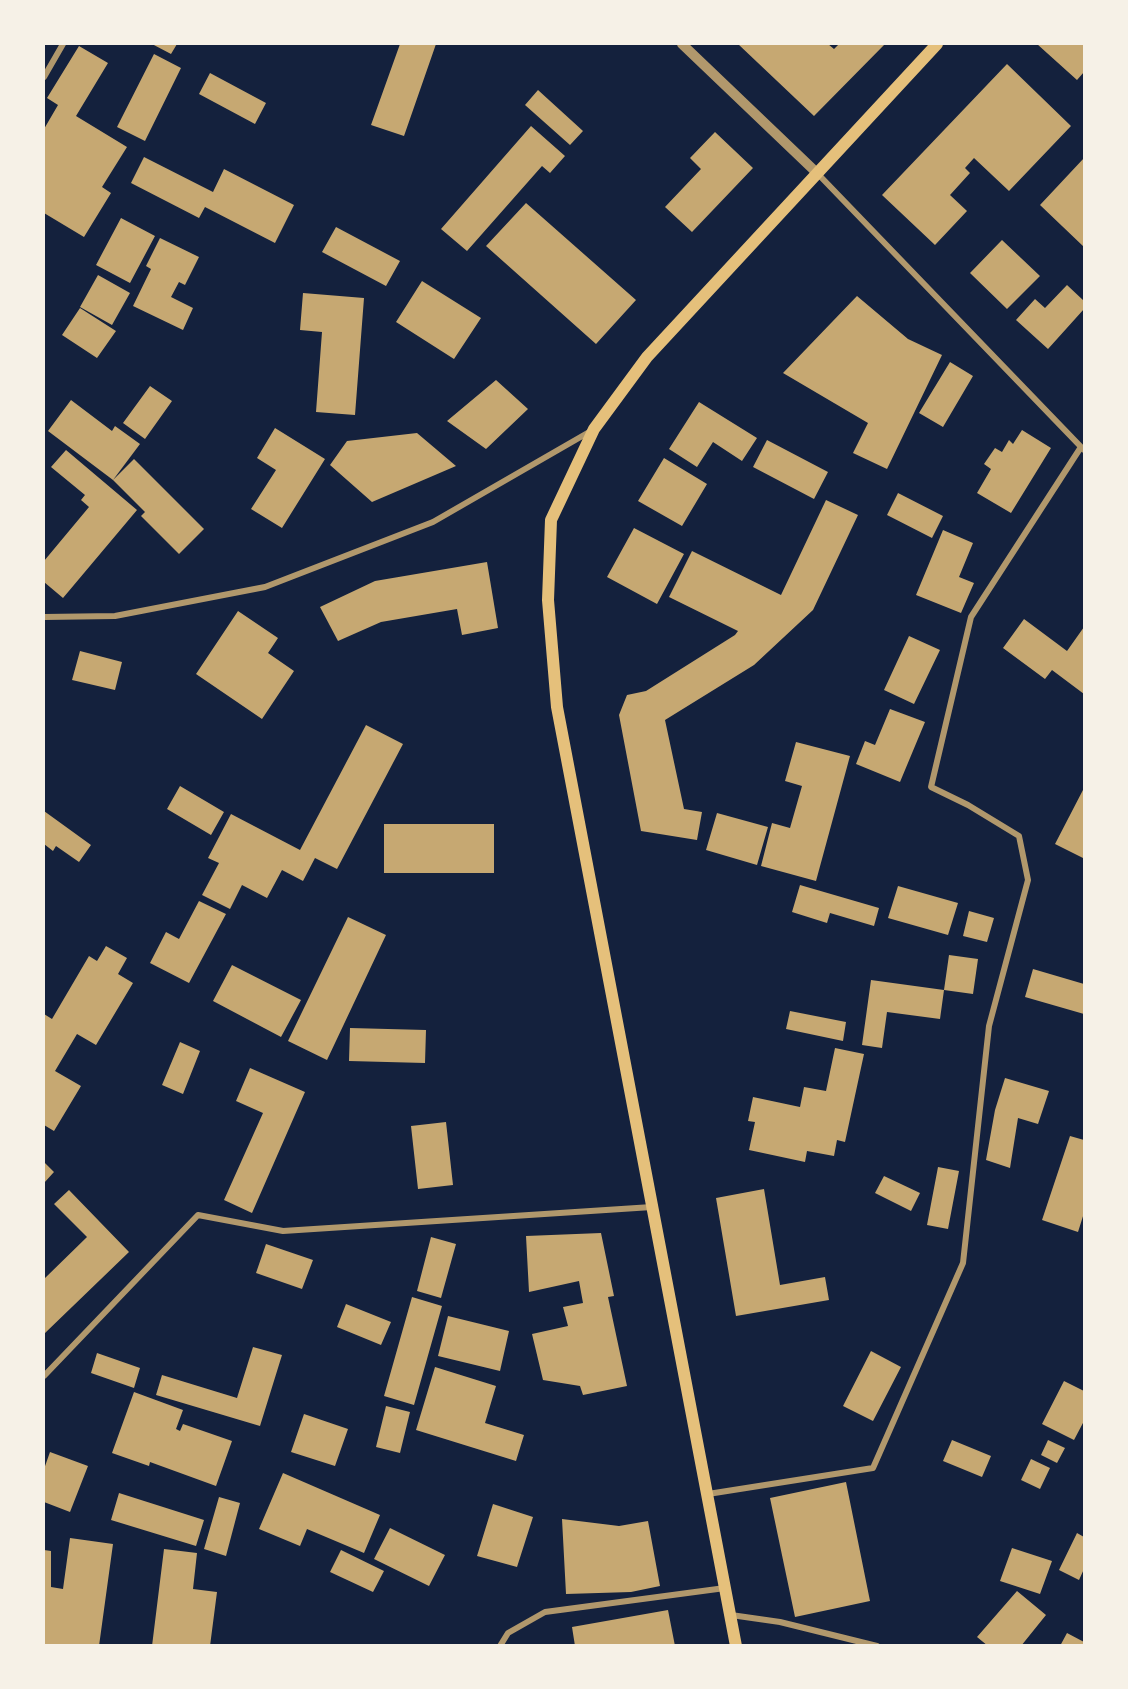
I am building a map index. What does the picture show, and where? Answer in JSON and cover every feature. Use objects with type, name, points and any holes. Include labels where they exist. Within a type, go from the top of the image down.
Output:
[{"type":"main road","points":[[736,1646],[557,707],[548,600],[551,520],[594,429],[647,357],[937,44]]},
{"type":"street","points":[[44,77],[63,44]]},
{"type":"street","points":[[682,44],[818,174],[1083,448],[970,617],[931,787],[968,805],[1018,836],[1028,880],[988,1026],[963,1263],[873,1468],[707,1495]]},
{"type":"street","points":[[44,617],[116,616],[265,586],[433,522],[594,429]]},
{"type":"street","points":[[44,1376],[198,1215],[284,1231],[652,1207]]},
{"type":"street","points":[[500,1646],[508,1633],[545,1612],[725,1588]]},
{"type":"street","points":[[731,1615],[780,1622],[877,1646]]},
{"type":"building","points":[[152,44],[177,44],[171,54]]},
{"type":"building","points":[[400,44],[436,44],[404,136],[371,125]]},
{"type":"building","points":[[738,44],[828,44],[834,49],[839,44],[885,44],[814,116]]},
{"type":"building","points":[[1037,44],[1084,44],[1084,72],[1077,80]]},
{"type":"building","points":[[79,46],[108,63],[76,116],[127,147],[102,187],[111,193],[84,237],[44,213],[44,129],[58,105],[47,98]]},
{"type":"building","points":[[154,54],[181,68],[145,141],[117,127]]},
{"type":"building","points":[[1007,64],[1071,126],[1009,191],[974,158],[965,168],[970,173],[950,195],[967,211],[935,245],[882,195]]},
{"type":"building","points":[[210,73],[266,103],[255,124],[199,94]]},
{"type":"building","points":[[538,90],[583,131],[570,145],[525,105]]},
{"type":"building","points":[[531,126],[565,156],[550,173],[542,166],[467,251],[441,229]]},
{"type":"building","points":[[715,132],[753,168],[692,232],[665,207],[701,169],[690,158]]},
{"type":"building","points":[[144,157],[213,192],[224,169],[294,205],[275,243],[205,207],[199,218],[131,183]]},
{"type":"building","points":[[1084,158],[1084,247],[1040,205]]},
{"type":"building","points":[[526,203],[636,300],[596,344],[486,246]]},
{"type":"building","points":[[121,218],[155,236],[130,283],[96,265]]},
{"type":"building","points":[[336,227],[400,261],[386,286],[322,252]]},
{"type":"building","points":[[160,238],[199,257],[185,285],[179,282],[171,297],[193,308],[183,330],[133,306],[151,269],[146,266]]},
{"type":"building","points":[[1002,240],[1040,276],[1007,309],[970,273]]},
{"type":"building","points":[[98,275],[130,293],[112,325],[80,307]]},
{"type":"building","points":[[422,281],[481,318],[454,359],[396,322]]},
{"type":"building","points":[[1067,285],[1084,301],[1084,309],[1048,349],[1016,320],[1035,299],[1045,308]]},
{"type":"building","points":[[303,293],[364,298],[355,415],[316,412],[322,332],[300,330]]},
{"type":"building","points":[[857,296],[908,339],[942,355],[887,469],[853,453],[868,423],[783,373]]},
{"type":"building","points":[[80,308],[116,331],[97,358],[62,335]]},
{"type":"building","points":[[950,362],[973,376],[943,427],[919,413]]},
{"type":"building","points":[[496,380],[528,409],[486,449],[447,421]]},
{"type":"building","points":[[150,386],[172,401],[145,439],[123,423]]},
{"type":"building","points":[[71,400],[112,431],[115,426],[140,444],[113,480],[48,431]]},
{"type":"building","points":[[699,402],[757,438],[742,461],[713,442],[697,467],[669,449]]},
{"type":"building","points":[[275,428],[325,459],[282,528],[251,509],[276,470],[257,458]]},
{"type":"building","points":[[1022,430],[1051,448],[1011,513],[977,493],[991,469],[984,464],[995,448],[1002,452],[1009,440],[1013,444]]},
{"type":"building","points":[[417,433],[456,466],[372,502],[330,465],[347,441]]},
{"type":"building","points":[[767,440],[828,472],[814,499],[753,467]]},
{"type":"building","points":[[66,450],[137,510],[63,598],[44,582],[44,561],[89,507],[81,500],[85,495],[51,467]]},
{"type":"building","points":[[664,458],[707,484],[682,526],[638,501]]},
{"type":"building","points":[[134,459],[204,529],[179,554],[141,516],[145,512],[113,480]]},
{"type":"building","points":[[898,493],[943,516],[932,538],[887,515]]},
{"type":"building","points":[[826,500],[858,515],[813,610],[754,665],[665,720],[684,809],[702,812],[697,840],[641,831],[619,715],[627,695],[646,691],[738,631],[669,597],[692,551],[781,595]]},
{"type":"building","points":[[634,528],[684,554],[657,604],[607,577]]},
{"type":"building","points":[[943,530],[973,543],[959,577],[974,583],[961,613],[916,595]]},
{"type":"building","points":[[487,562],[498,628],[462,635],[457,609],[381,622],[338,641],[320,607],[375,581]]},
{"type":"building","points":[[238,611],[278,638],[268,653],[294,671],[262,719],[196,674]]},
{"type":"building","points":[[1024,619],[1067,651],[1084,627],[1084,694],[1052,670],[1045,679],[1003,648]]},
{"type":"building","points":[[909,636],[940,650],[914,704],[884,690]]},
{"type":"building","points":[[80,651],[122,662],[115,690],[72,680]]},
{"type":"building","points":[[890,709],[925,722],[900,782],[856,764],[865,741],[875,745]]},
{"type":"building","points":[[366,725],[403,744],[337,869],[315,858],[303,881],[282,870],[267,898],[242,885],[230,909],[202,895],[219,863],[208,858],[231,814],[300,850]]},
{"type":"building","points":[[796,742],[850,756],[816,881],[761,866],[772,823],[790,828],[802,786],[785,781]]},
{"type":"building","points":[[180,786],[224,812],[211,835],[167,809]]},
{"type":"building","points":[[1084,788],[1084,856],[1083,858],[1055,844]]},
{"type":"building","points":[[44,811],[91,845],[79,862],[56,846],[53,851],[44,844]]},
{"type":"building","points":[[717,813],[768,827],[757,865],[706,850]]},
{"type":"building","points":[[384,824],[494,824],[494,873],[384,873]]},
{"type":"building","points":[[800,885],[879,908],[874,926],[830,913],[827,923],[792,912]]},
{"type":"building","points":[[898,886],[958,903],[948,935],[888,918]]},
{"type":"building","points":[[199,901],[226,914],[189,983],[150,963],[166,932],[179,939]]},
{"type":"building","points":[[969,911],[994,918],[987,942],[963,936]]},
{"type":"building","points":[[348,917],[386,935],[327,1060],[288,1041]]},
{"type":"building","points":[[106,946],[127,958],[118,974],[133,983],[96,1045],[77,1034],[55,1071],[81,1086],[54,1131],[44,1125],[44,1014],[52,1019],[89,956],[97,961]]},
{"type":"building","points":[[949,955],[978,959],[973,994],[944,990]]},
{"type":"building","points":[[232,965],[301,1000],[281,1037],[213,1001]]},
{"type":"building","points":[[1033,969],[1084,984],[1084,1014],[1025,997]]},
{"type":"building","points":[[871,980],[944,990],[940,1019],[887,1012],[882,1048],[862,1045]]},
{"type":"building","points":[[790,1011],[846,1022],[843,1041],[786,1029]]},
{"type":"building","points":[[350,1028],[426,1030],[425,1063],[349,1061]]},
{"type":"building","points":[[180,1042],[200,1051],[183,1094],[162,1085]]},
{"type":"building","points":[[835,1048],[864,1054],[845,1142],[837,1140],[834,1156],[807,1151],[805,1162],[749,1150],[755,1122],[748,1121],[753,1097],[800,1107],[804,1087],[826,1091]]},
{"type":"building","points":[[250,1068],[305,1092],[252,1213],[224,1200],[263,1113],[236,1101]]},
{"type":"building","points":[[1005,1078],[1049,1091],[1038,1124],[1018,1118],[1010,1168],[986,1160],[995,1110]]},
{"type":"building","points":[[446,1122],[453,1185],[418,1189],[411,1126]]},
{"type":"building","points":[[1070,1136],[1084,1140],[1084,1213],[1078,1232],[1042,1220]]},
{"type":"building","points":[[44,1162],[54,1172],[44,1183]]},
{"type":"building","points":[[938,1167],[959,1171],[948,1229],[927,1225]]},
{"type":"building","points":[[884,1176],[920,1193],[911,1211],[875,1193]]},
{"type":"building","points":[[764,1189],[780,1285],[825,1277],[829,1300],[736,1316],[716,1198]]},
{"type":"building","points":[[69,1190],[129,1252],[44,1334],[44,1279],[87,1237],[54,1204]]},
{"type":"building","points":[[601,1233],[614,1296],[608,1297],[627,1386],[583,1395],[580,1386],[543,1380],[532,1334],[568,1326],[563,1307],[583,1303],[579,1281],[529,1292],[526,1236]]},
{"type":"building","points":[[431,1237],[456,1244],[441,1298],[417,1291]]},
{"type":"building","points":[[266,1244],[313,1260],[302,1289],[256,1273]]},
{"type":"building","points":[[412,1297],[442,1306],[414,1405],[384,1396]]},
{"type":"building","points":[[346,1304],[391,1322],[381,1345],[337,1327]]},
{"type":"building","points":[[448,1316],[509,1331],[500,1371],[438,1356]]},
{"type":"building","points":[[253,1347],[282,1355],[260,1426],[156,1395],[162,1375],[237,1398]]},
{"type":"building","points":[[871,1351],[901,1367],[873,1421],[843,1406]]},
{"type":"building","points":[[97,1353],[140,1368],[134,1388],[91,1373]]},
{"type":"building","points":[[435,1367],[496,1386],[485,1423],[524,1435],[516,1461],[416,1430]]},
{"type":"building","points":[[1064,1381],[1084,1391],[1084,1421],[1074,1440],[1042,1424]]},
{"type":"building","points":[[134,1392],[183,1410],[176,1429],[180,1431],[183,1424],[232,1441],[216,1486],[150,1462],[149,1466],[112,1453]]},
{"type":"building","points":[[386,1406],[410,1412],[400,1453],[376,1447]]},
{"type":"building","points":[[304,1414],[348,1429],[335,1466],[291,1452]]},
{"type":"building","points":[[952,1440],[991,1456],[982,1477],[943,1461]]},
{"type":"building","points":[[1048,1440],[1065,1448],[1057,1463],[1041,1455]]},
{"type":"building","points":[[50,1452],[88,1466],[70,1512],[44,1502],[44,1469]]},
{"type":"building","points":[[1031,1459],[1050,1468],[1040,1489],[1021,1480]]},
{"type":"building","points":[[283,1473],[380,1515],[364,1553],[307,1529],[300,1546],[259,1529]]},
{"type":"building","points":[[846,1482],[870,1601],[795,1617],[770,1498]]},
{"type":"building","points":[[119,1493],[204,1520],[196,1546],[111,1520]]},
{"type":"building","points":[[219,1497],[240,1503],[226,1556],[204,1549]]},
{"type":"building","points":[[493,1504],[533,1517],[517,1567],[477,1556]]},
{"type":"building","points":[[562,1519],[619,1526],[648,1521],[660,1586],[631,1592],[566,1594]]},
{"type":"building","points":[[390,1528],[445,1555],[429,1586],[374,1559]]},
{"type":"building","points":[[1077,1533],[1084,1537],[1084,1569],[1079,1580],[1059,1570]]},
{"type":"building","points":[[70,1538],[113,1544],[99,1646],[44,1646],[44,1550],[51,1551],[51,1587],[63,1589]]},
{"type":"building","points":[[1012,1548],[1052,1561],[1040,1594],[1000,1581]]},
{"type":"building","points":[[164,1549],[197,1553],[193,1589],[217,1592],[210,1646],[152,1646]]},
{"type":"building","points":[[341,1550],[384,1571],[373,1592],[330,1572]]},
{"type":"building","points":[[1017,1591],[1046,1615],[1021,1646],[988,1646],[977,1637]]},
{"type":"building","points":[[668,1610],[675,1646],[575,1646],[572,1627]]},
{"type":"building","points":[[1067,1633],[1084,1642],[1084,1646],[1060,1646]]}]
